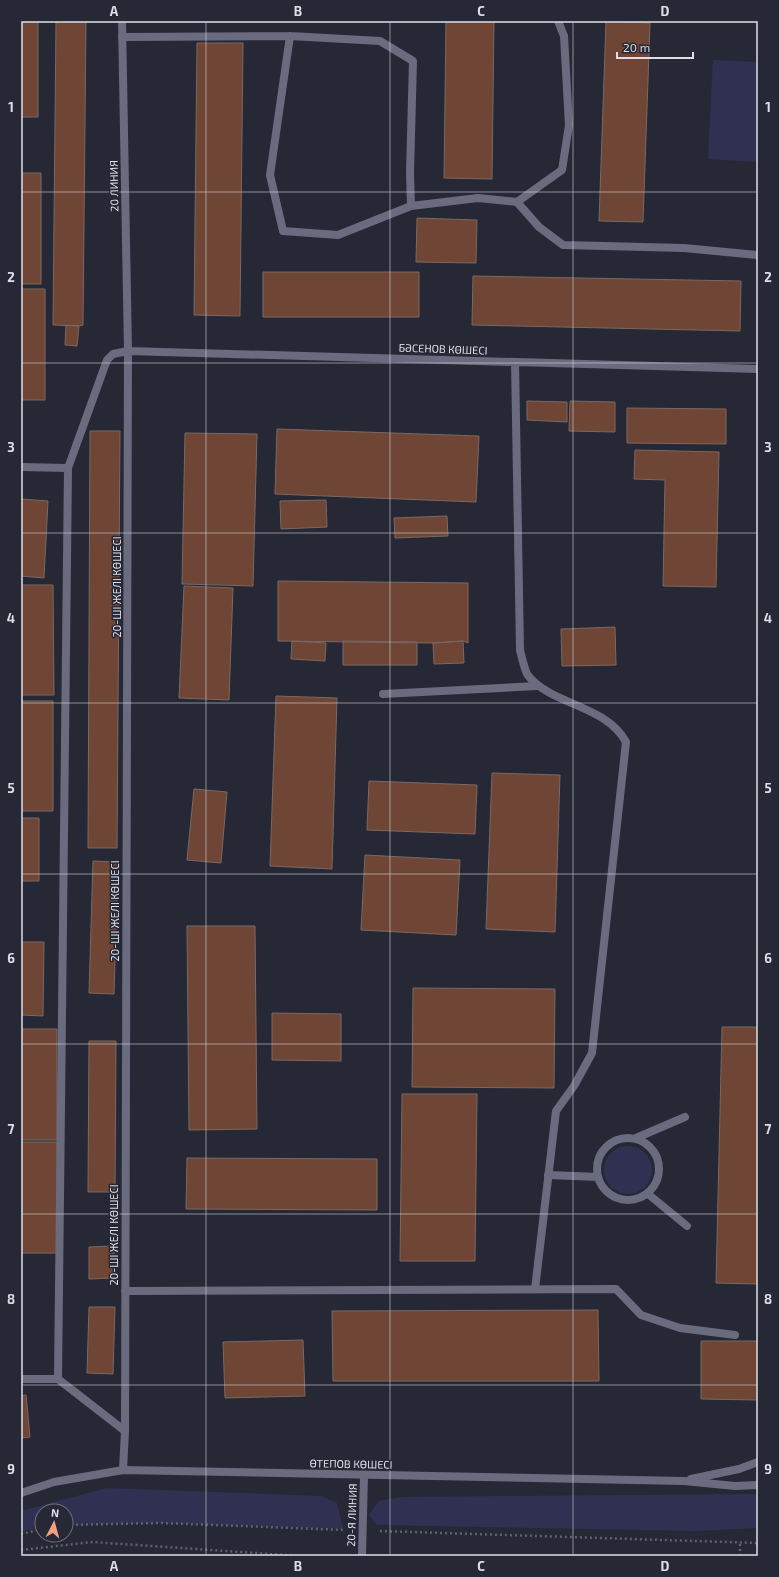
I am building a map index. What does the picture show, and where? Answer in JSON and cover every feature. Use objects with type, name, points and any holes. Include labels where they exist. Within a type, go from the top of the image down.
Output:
[{"type":"street","name":"20 ЛИНИЯ","points":[[122,21],[128,351]]},
{"type":"street","points":[[290,36],[270,175],[283,231],[338,235],[411,206],[478,198],[517,202],[562,170],[569,125],[564,36],[558,21]]},
{"type":"street","points":[[122,37],[290,36],[380,41],[412,61],[410,173],[411,206]]},
{"type":"street","points":[[517,202],[539,227],[563,245],[684,248],[757,254],[758,256]]},
{"type":"street","name":"БӘСЕНОВ КӨШЕСІ","points":[[58,1379],[68,468],[106,360],[113,354],[128,351],[758,369]]},
{"type":"street","name":"20-ШІ ЖЕЛІ КӨШЕСІ","points":[[123,1470],[125,1431],[128,351]]},
{"type":"street","points":[[515,362],[520,650],[527,674],[537,686],[566,701],[603,717],[621,733],[626,742],[592,1053],[574,1086],[556,1111],[535,1289]]},
{"type":"street","points":[[21,467],[68,468]]},
{"type":"street","points":[[383,694],[537,686]]},
{"type":"street","points":[[636,1138],[653,1149],[659,1162],[658,1177],[655,1186],[648,1194],[640,1198],[620,1200],[610,1195],[602,1187],[598,1177],[596,1166],[606,1146],[615,1140],[636,1138],[685,1117]]},
{"type":"street","points":[[548,1175],[598,1177]]},
{"type":"street","points":[[648,1194],[687,1226]]},
{"type":"street","points":[[125,1291],[616,1289],[641,1315],[680,1328],[735,1335]]},
{"type":"street","points":[[21,1379],[58,1379],[125,1431]]},
{"type":"street","name":"ӨТЕПОВ КӨШЕСІ","points":[[684,1480],[739,1469],[758,1462]]},
{"type":"street","name":"ӨТЕПОВ КӨШЕСІ","points":[[21,1492],[54,1482],[123,1470],[684,1480],[735,1486],[758,1485]]},
{"type":"street","name":"20-Я ЛИНИЯ","points":[[362,1556],[364,1475]]},
{"type":"path","points":[[74,1525],[161,1523],[758,1543]]},
{"type":"path","points":[[21,1534],[34,1531]]},
{"type":"path","points":[[21,1550],[92,1542],[300,1556]]},
{"type":"path","points":[[740,1542],[740,1556]]},
{"type":"shaded area","points":[[713,60],[758,62],[758,162],[708,159]]},
{"type":"shaded area","points":[[628,1146],[637,1148],[645,1153],[650,1161],[652,1170],[650,1179],[645,1187],[637,1192],[628,1194],[619,1192],[611,1187],[606,1179],[604,1170],[606,1161],[611,1153],[619,1148]]},
{"type":"shaded area","points":[[107,1488],[322,1496],[337,1503],[343,1529],[161,1523],[74,1525],[74,1503],[51,1503]]},
{"type":"shaded area","points":[[758,1494],[758,1528],[696,1531],[377,1525],[369,1515],[379,1501],[403,1497]]},
{"type":"shaded area","points":[[34,1508],[34,1529],[21,1531],[21,1511]]},
{"type":"building","points":[[21,21],[38,21],[38,117],[21,117]]},
{"type":"building","points":[[56,21],[86,21],[83,325],[79,326],[53,325]]},
{"type":"building","points":[[446,21],[494,21],[492,179],[444,178]]},
{"type":"building","points":[[606,21],[650,23],[643,222],[599,221]]},
{"type":"building","points":[[197,43],[243,43],[240,316],[194,315]]},
{"type":"building","points":[[21,173],[41,173],[41,284],[21,284]]},
{"type":"building","points":[[417,218],[477,220],[476,263],[416,262]]},
{"type":"building","points":[[263,272],[419,272],[419,317],[263,317]]},
{"type":"building","points":[[473,276],[741,281],[740,331],[472,325]]},
{"type":"building","points":[[21,289],[45,289],[45,400],[21,400]]},
{"type":"building","points":[[66,325],[79,326],[77,346],[65,345]]},
{"type":"building","points":[[527,401],[567,402],[567,422],[527,420]]},
{"type":"building","points":[[570,401],[615,402],[615,432],[569,431]]},
{"type":"building","points":[[627,408],[726,409],[726,444],[627,443]]},
{"type":"building","points":[[277,429],[479,436],[476,502],[275,494]]},
{"type":"building","points":[[90,431],[120,431],[117,848],[88,848]]},
{"type":"building","points":[[185,433],[257,434],[253,586],[182,584]]},
{"type":"building","points":[[635,450],[719,452],[716,587],[663,586],[665,480],[634,479]]},
{"type":"building","points":[[21,499],[48,501],[44,578],[21,576]]},
{"type":"building","points":[[326,500],[327,527],[281,529],[280,501]]},
{"type":"building","points":[[447,516],[448,536],[395,538],[394,518]]},
{"type":"building","points":[[278,581],[468,583],[468,643],[463,641],[433,643],[278,641]]},
{"type":"building","points":[[21,585],[53,585],[54,695],[21,695]]},
{"type":"building","points":[[184,586],[233,588],[229,700],[179,698]]},
{"type":"building","points":[[615,627],[616,665],[562,666],[561,629]]},
{"type":"building","points":[[292,641],[326,643],[325,661],[291,659]]},
{"type":"building","points":[[343,641],[417,642],[417,665],[343,665]]},
{"type":"building","points":[[463,641],[464,663],[434,664],[433,643]]},
{"type":"building","points":[[276,696],[337,698],[332,869],[270,866]]},
{"type":"building","points":[[21,701],[53,701],[53,811],[21,811]]},
{"type":"building","points":[[492,773],[560,775],[555,932],[486,929]]},
{"type":"building","points":[[369,781],[477,785],[475,834],[367,830]]},
{"type":"building","points":[[194,789],[227,792],[221,863],[187,860]]},
{"type":"building","points":[[21,818],[39,818],[39,881],[21,881]]},
{"type":"building","points":[[365,855],[460,860],[456,935],[361,930]]},
{"type":"building","points":[[93,861],[118,862],[114,994],[89,993]]},
{"type":"building","points":[[187,926],[255,926],[257,1129],[189,1130]]},
{"type":"building","points":[[21,942],[44,942],[43,1016],[21,1015]]},
{"type":"building","points":[[413,988],[555,989],[554,1088],[412,1087]]},
{"type":"building","points":[[272,1013],[341,1014],[341,1061],[272,1060]]},
{"type":"building","points":[[722,1027],[758,1027],[758,1284],[716,1283]]},
{"type":"building","points":[[21,1029],[57,1029],[57,1140],[21,1140]]},
{"type":"building","points":[[89,1041],[116,1041],[115,1192],[88,1192]]},
{"type":"building","points":[[402,1094],[477,1094],[475,1261],[400,1261]]},
{"type":"building","points":[[21,1142],[57,1142],[57,1253],[21,1253]]},
{"type":"building","points":[[187,1158],[377,1159],[377,1210],[186,1209]]},
{"type":"building","points":[[114,1246],[114,1278],[89,1279],[89,1247]]},
{"type":"building","points":[[89,1307],[115,1307],[113,1374],[87,1373]]},
{"type":"building","points":[[598,1310],[599,1381],[333,1381],[332,1311]]},
{"type":"building","points":[[303,1340],[305,1396],[225,1398],[223,1342]]},
{"type":"building","points":[[701,1341],[758,1341],[758,1400],[701,1399]]},
{"type":"building","points":[[26,1395],[30,1437],[21,1438],[21,1396]]}]
